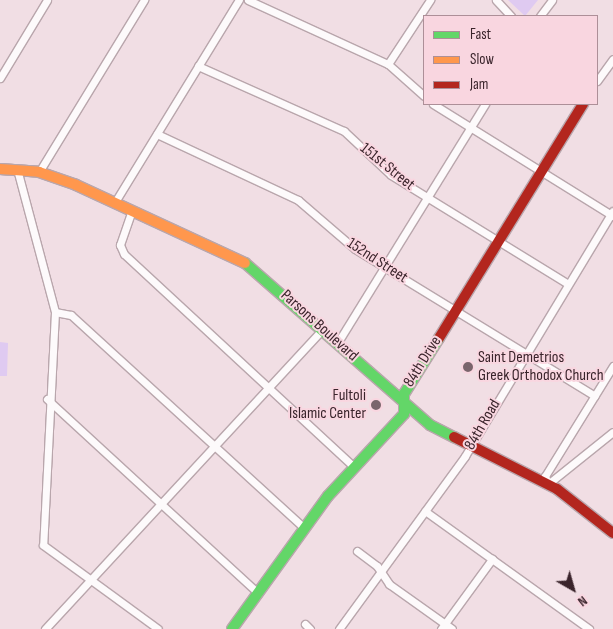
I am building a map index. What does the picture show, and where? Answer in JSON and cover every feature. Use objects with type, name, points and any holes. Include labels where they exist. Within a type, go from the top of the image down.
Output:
[{"type":"street","points":[[0,78],[47,0]]},
{"type":"street","points":[[39,172],[144,0]]},
{"type":"street","points":[[115,202],[239,0]]},
{"type":"street","points":[[248,0],[388,64],[423,95]]},
{"type":"street","points":[[388,64],[430,0]]},
{"type":"street","points":[[496,0],[510,15]]},
{"type":"street","points":[[541,15],[552,0]]},
{"type":"street","points":[[598,80],[613,59]]},
{"type":"street","name":"151st Street","points":[[198,66],[344,131],[391,175],[568,284]]},
{"type":"street","points":[[435,105],[612,214]]},
{"type":"street","points":[[338,342],[484,105]]},
{"type":"street","name":"84th Drive","points":[[232,629],[304,528],[354,466],[404,414],[404,394],[582,105]]},
{"type":"street","name":"152nd Street","points":[[157,134],[298,200],[355,249],[595,396]]},
{"type":"street","name":"Parsons Boulevard","points":[[0,169],[39,172],[115,202],[250,265],[338,342],[404,404],[468,448],[548,484],[613,533]]},
{"type":"street","points":[[18,169],[27,220],[55,312],[47,400],[42,546],[89,582],[158,629]]},
{"type":"street","points":[[132,210],[120,245],[124,254],[354,466]]},
{"type":"street","name":"84th Road","points":[[339,629],[425,511],[468,448],[612,214]]},
{"type":"street","points":[[55,312],[71,315],[304,528]]},
{"type":"street","points":[[45,629],[323,329]]},
{"type":"street","points":[[613,366],[545,476],[548,484],[613,432]]},
{"type":"street","points":[[47,400],[258,593]]},
{"type":"street","points":[[425,511],[589,629]]},
{"type":"street","points":[[357,551],[443,626],[452,629]]},
{"type":"street","points":[[443,626],[492,559]]},
{"type":"shaded area","points":[[508,0],[538,0],[524,15]]},
{"type":"shaded area","points":[[0,342],[8,343],[7,376],[0,376]]},
{"type":"traffic: fast","points":[[245,263],[430,425],[454,437]]},
{"type":"traffic: fast","points":[[232,629],[328,496],[404,414],[404,394],[439,338]]},
{"type":"traffic: slow","points":[[0,169],[39,172],[76,185],[245,263]]},
{"type":"traffic: jam","points":[[439,338],[582,105]]},
{"type":"traffic: jam","points":[[454,437],[557,489],[613,533]]},
{"type":"place","name":"Saint Demetrios Greek Orthodox Church","points":[[468,367]]},
{"type":"place","name":"Fultoli Islamic Center","points":[[376,405]]}]
